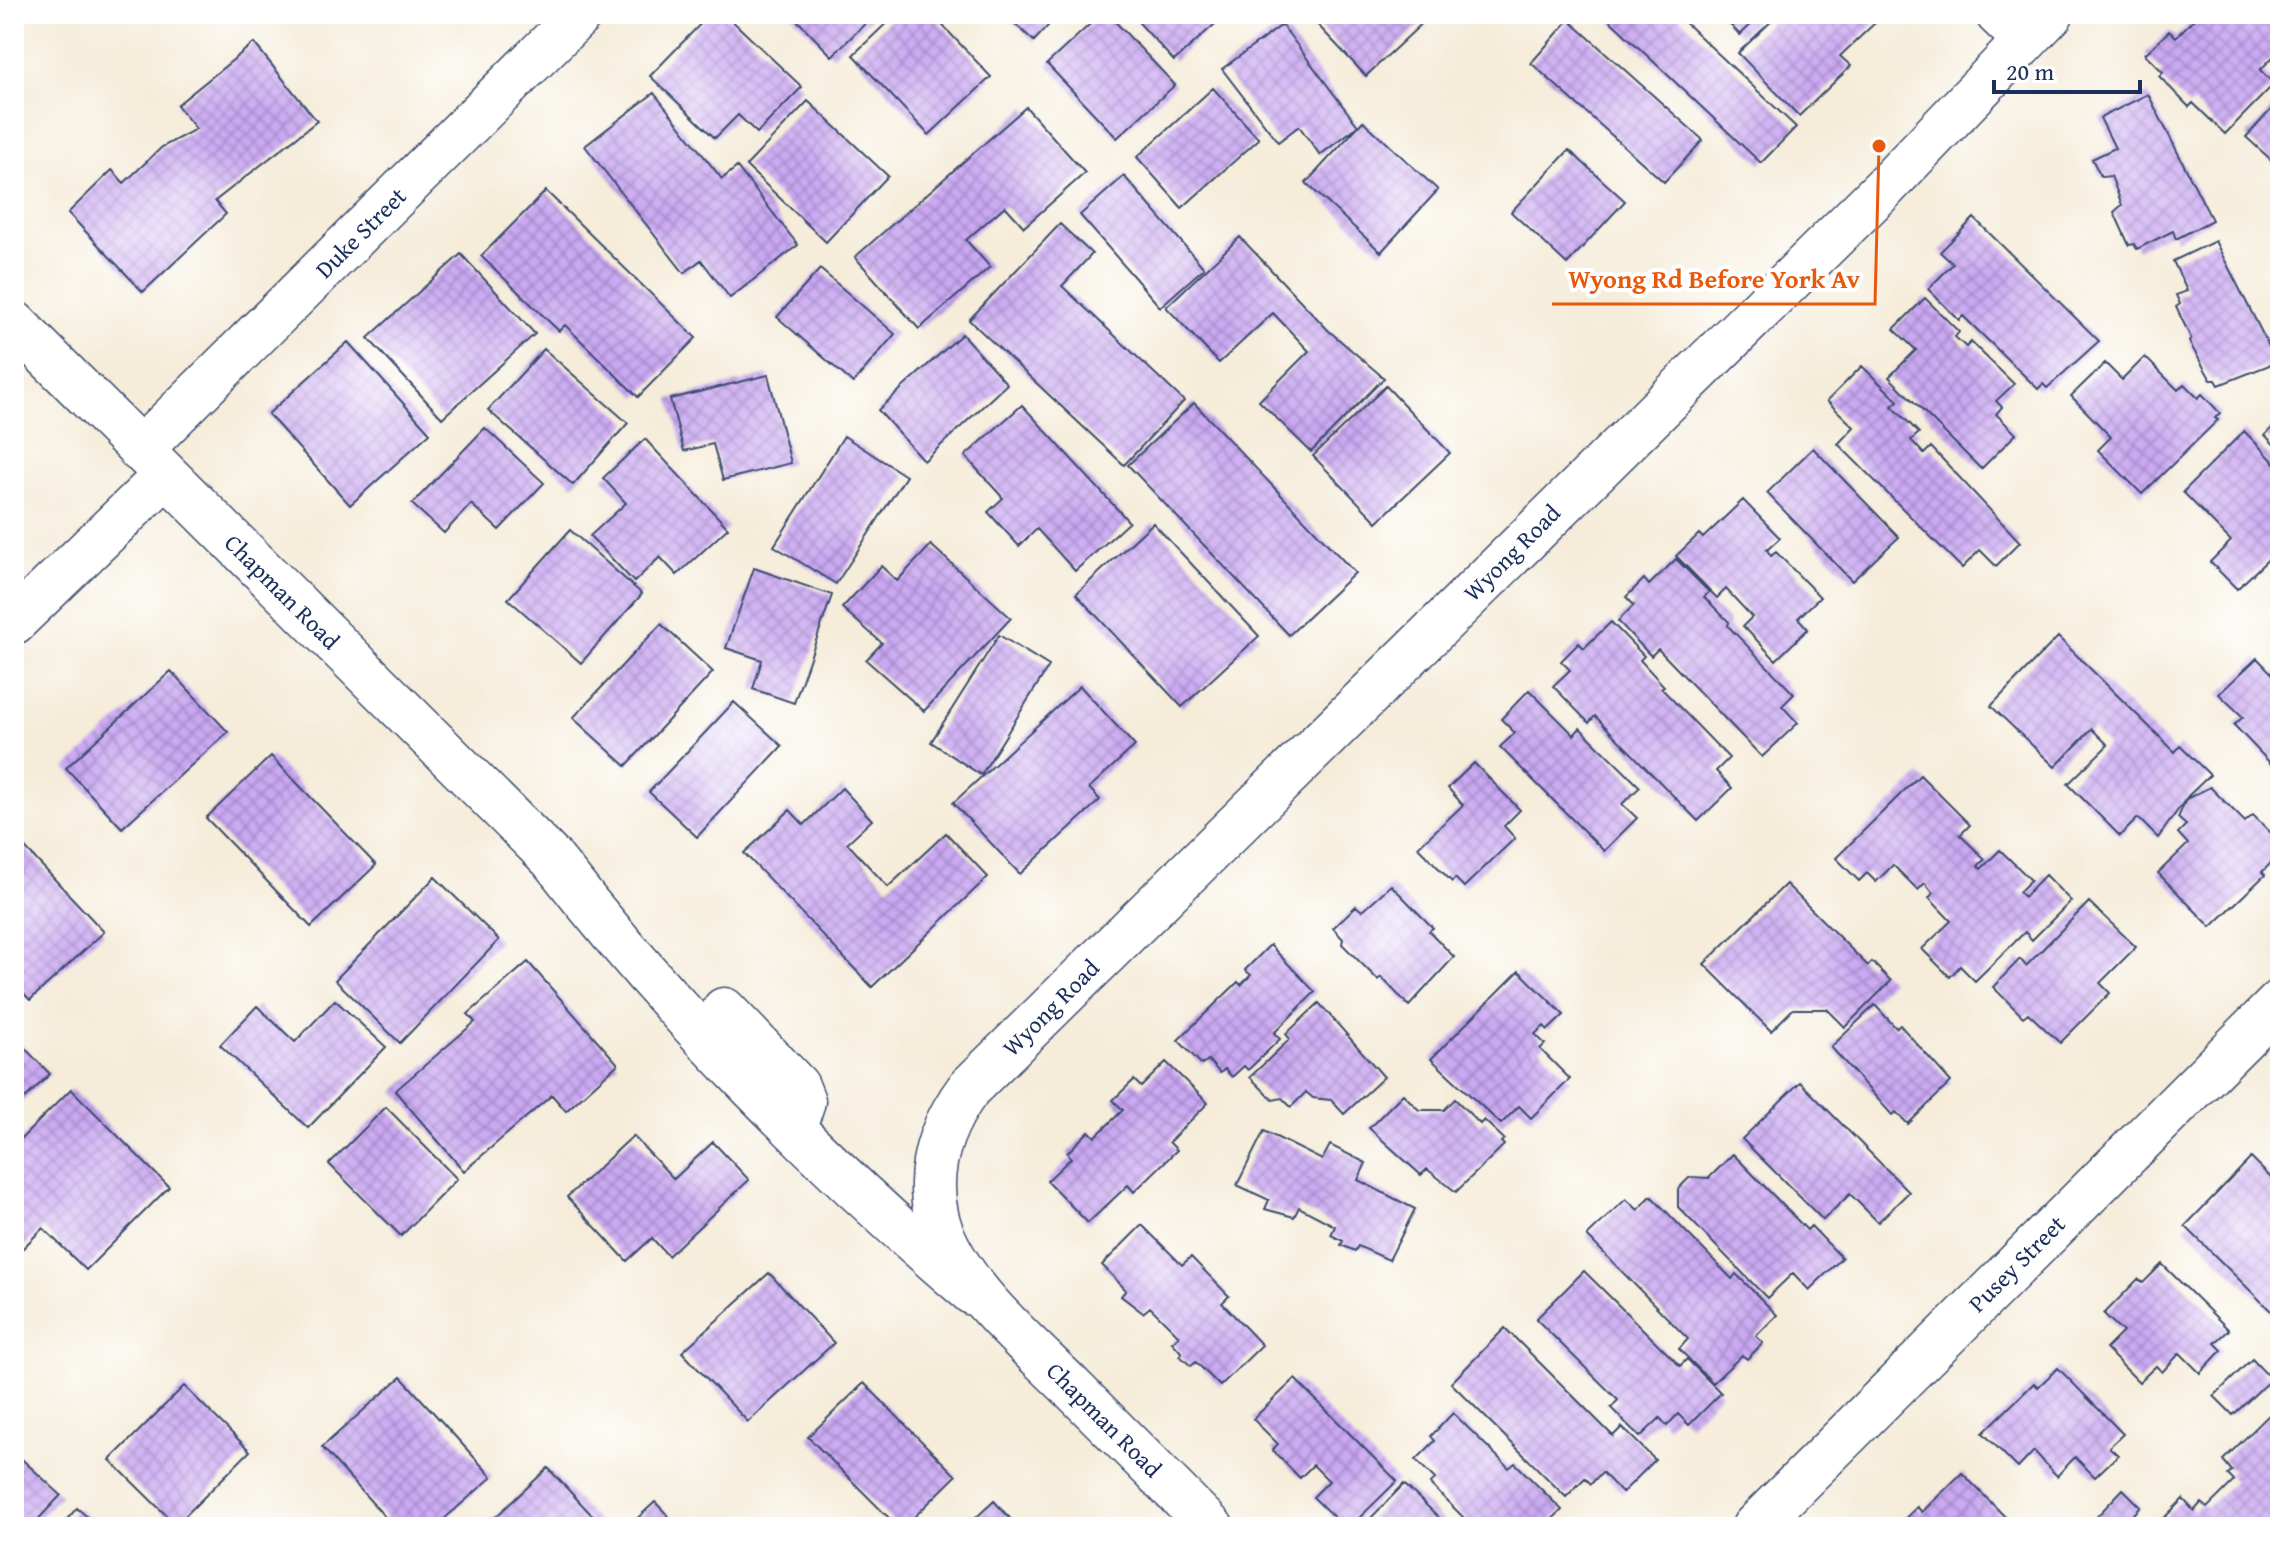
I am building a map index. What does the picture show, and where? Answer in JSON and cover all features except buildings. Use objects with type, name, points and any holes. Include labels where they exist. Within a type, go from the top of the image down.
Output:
[{"type":"street","name":"Duke Street","points":[[14,622],[152,463],[580,14]]},
{"type":"street","name":"Wyong Road","points":[[969,1088],[1884,188],[2025,23]]},
{"type":"street","name":"Chapman Road","points":[[14,323],[552,859],[614,939],[775,1107],[890,1222],[997,1312],[1211,1527]]},
{"type":"street","name":"Pusey Street","points":[[1754,1527],[2280,1002]]},
{"type":"street","name":"Chapman Road","points":[[969,1088],[944,1126],[937,1146],[933,1175],[937,1220],[959,1264],[997,1312]]},
{"type":"place","name":"Wyong Rd Before York Av","points":[[1879,146]]}]
